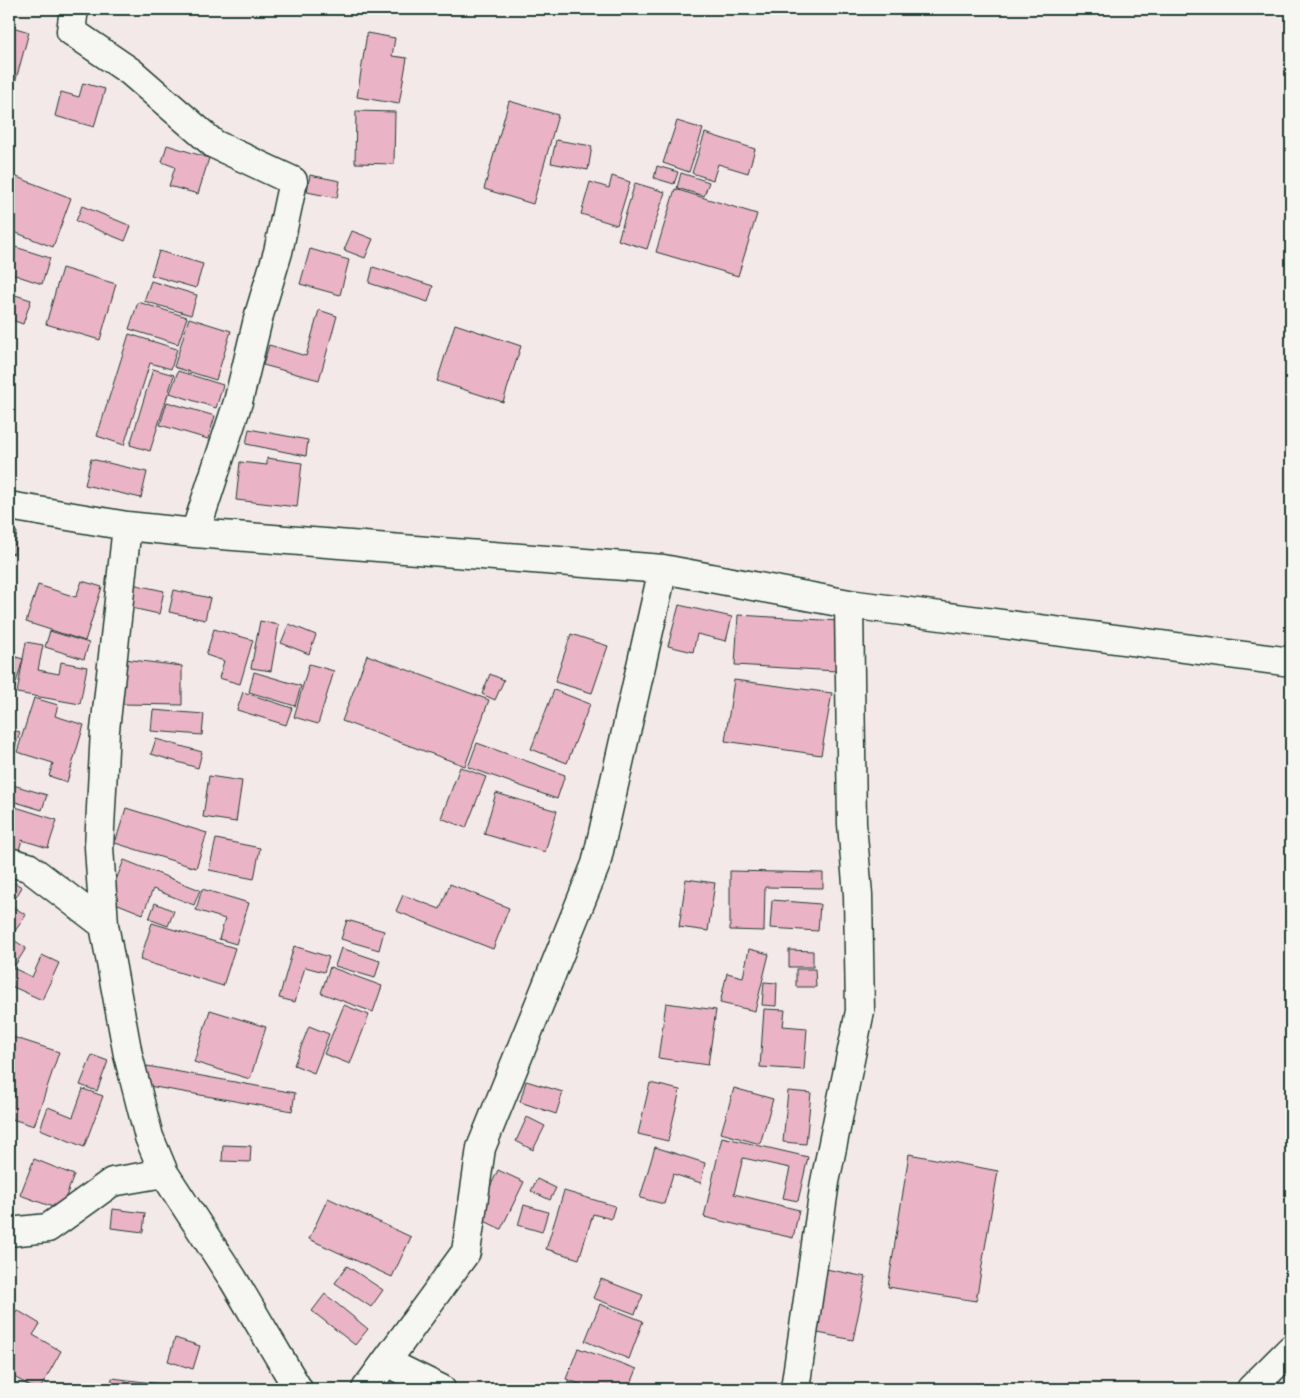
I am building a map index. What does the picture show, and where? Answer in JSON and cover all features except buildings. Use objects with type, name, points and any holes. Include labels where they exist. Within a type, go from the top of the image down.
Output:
[{"type":"street","points":[[74,9],[71,31],[132,72],[214,144],[293,181],[278,252],[259,315],[238,402],[195,533]]},
{"type":"street","points":[[9,506],[126,526],[195,533],[663,569],[849,604],[1291,662]]},
{"type":"street","points":[[126,526],[105,730],[99,847],[104,925],[128,1055],[149,1138],[164,1172],[233,1279],[298,1389]]},
{"type":"street","points":[[366,1389],[466,1252],[481,1148],[596,864],[663,569]]},
{"type":"street","points":[[795,1389],[825,1182],[860,1011],[858,895],[852,824],[849,604]]},
{"type":"street","points":[[9,862],[28,867],[104,925]]},
{"type":"street","points":[[9,1232],[48,1228],[112,1182],[164,1172]]},
{"type":"street","points":[[1250,1389],[1291,1350]]},
{"type":"street","points":[[386,1362],[441,1389]]}]
